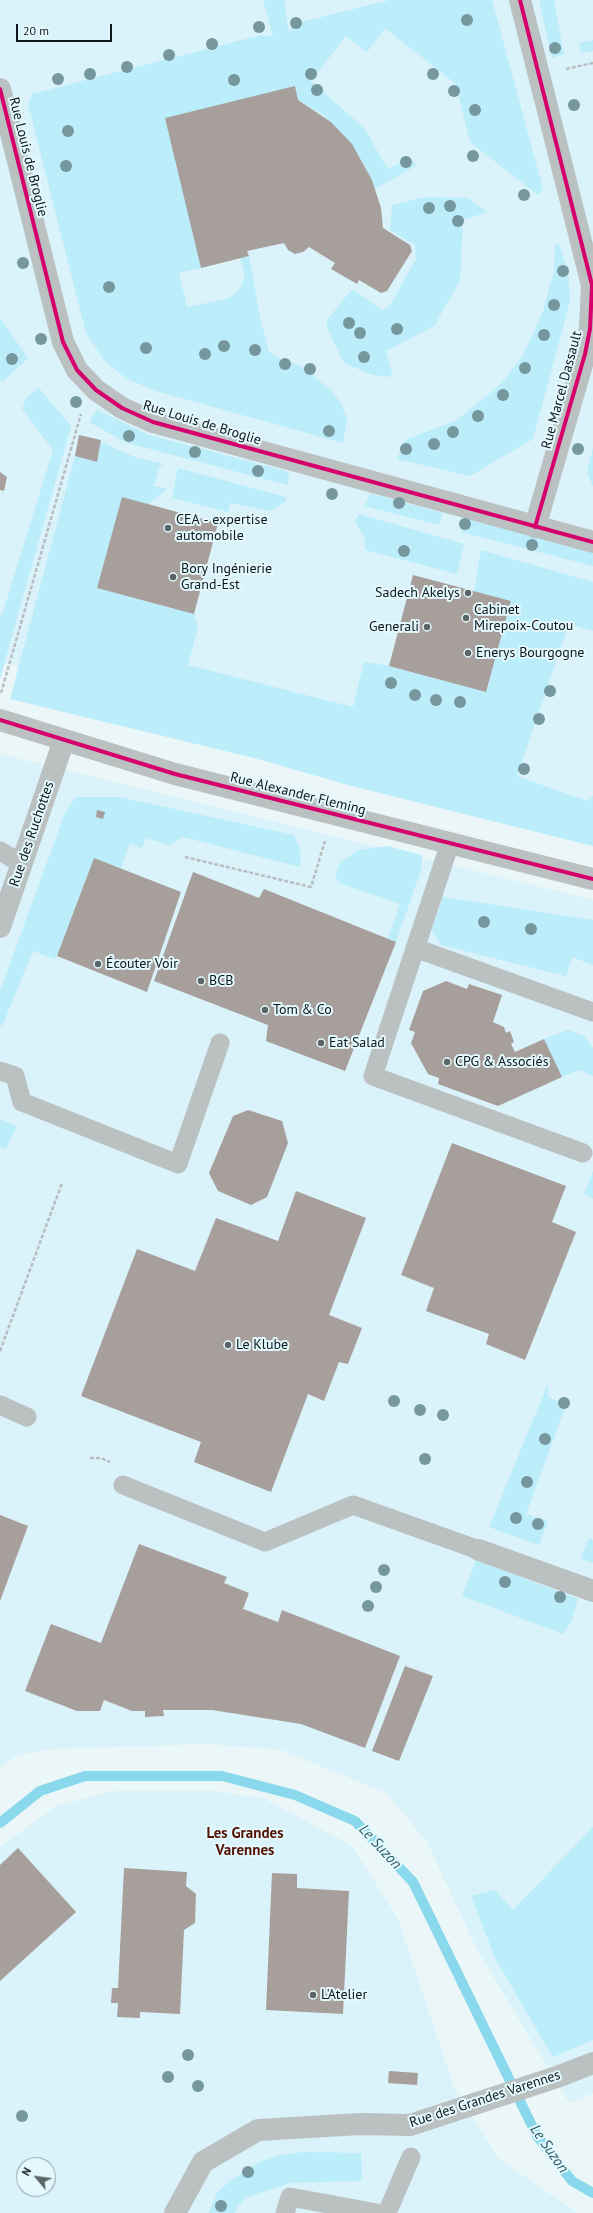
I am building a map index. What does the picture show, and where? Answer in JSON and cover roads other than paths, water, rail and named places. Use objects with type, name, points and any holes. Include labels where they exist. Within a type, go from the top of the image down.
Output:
[{"type":"street","name":"Rue Marcel Dassault","points":[[520,0],[592,285],[592,313],[585,354],[535,527]]},
{"type":"street","name":"Rue Louis de Broglie","points":[[0,89],[63,342],[77,370],[96,390],[122,408],[153,422],[593,542]]},
{"type":"street","name":"Rue Alexander Fleming","points":[[0,720],[175,774],[593,879]]},
{"type":"street","name":"Rue des Ruchottes","points":[[0,928],[64,740]]},
{"type":"street","points":[[478,1550],[593,1591]]},
{"type":"street","name":"Rue des Grandes Varennes","points":[[175,2213],[203,2162],[258,2130],[361,2124],[410,2125],[454,2112],[557,2077],[593,2063]]},
{"type":"lane","points":[[450,843],[373,1076],[583,1153]]},
{"type":"lane","points":[[0,851],[22,864]]},
{"type":"lane","points":[[415,948],[593,1012]]},
{"type":"lane","points":[[0,1071],[15,1076],[22,1102],[178,1164],[220,1043]]},
{"type":"lane","points":[[0,1405],[27,1417]]},
{"type":"lane","points":[[123,1485],[265,1542],[353,1505],[478,1550]]},
{"type":"lane","points":[[387,2213],[411,2158]]},
{"type":"lane","points":[[285,2213],[290,2197],[377,2213]]},
{"type":"waterway","name":"Le Suzon","points":[[0,1823],[40,1791],[85,1776],[222,1776],[295,1795],[355,1821],[413,1882],[537,2136],[572,2181],[593,2193]]},
{"type":"place","name":"CEA - expertise automobile","points":[[168,528]]},
{"type":"place","name":"Bory Ingénierie Grand-Est","points":[[173,577]]},
{"type":"place","name":"Sadech Akelys","points":[[468,593]]},
{"type":"place","name":"Cabinet Mirepoix-Coutou","points":[[466,618]]},
{"type":"place","name":"Generali","points":[[427,627]]},
{"type":"place","name":"Enerys Bourgogne","points":[[468,653]]},
{"type":"place","name":"Écouter Voir","points":[[98,964]]},
{"type":"place","name":"BCB","points":[[201,981]]},
{"type":"place","name":"Tom & Co","points":[[265,1010]]},
{"type":"place","name":"Eat Salad","points":[[321,1043]]},
{"type":"place","name":"CPG & Associés","points":[[447,1062]]},
{"type":"place","name":"Le Klube","points":[[228,1345]]},
{"type":"place","name":"L'Atelier","points":[[313,1995]]},
{"type":"district","name":"Les Grandes Varennes","points":[[245,1842]]}]
